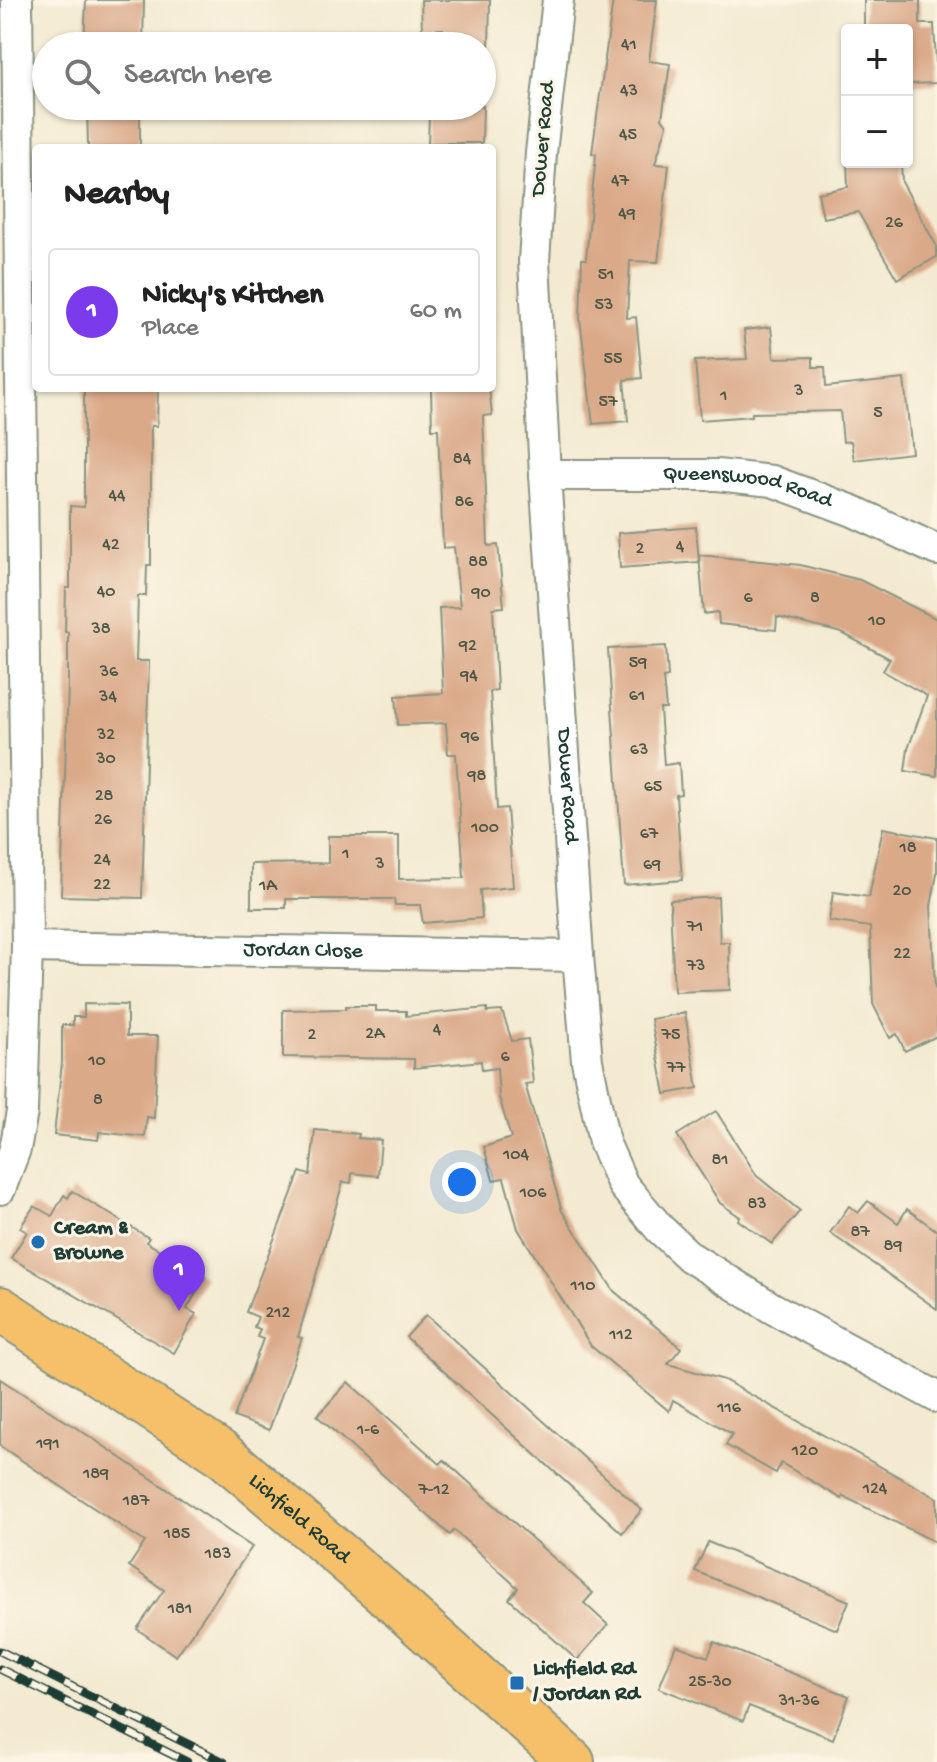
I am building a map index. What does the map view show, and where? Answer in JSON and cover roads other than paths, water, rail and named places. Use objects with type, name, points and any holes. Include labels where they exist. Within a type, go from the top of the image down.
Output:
[{"type":"main road","name":"Lichfield Road","points":[[0,1309],[221,1453],[386,1594],[572,1762]]},
{"type":"street","points":[[0,1189],[15,1149],[22,1112],[27,947],[17,0]]},
{"type":"street","name":"Dower Road","points":[[558,0],[541,153],[534,261],[545,475],[578,956],[587,1061],[604,1142],[623,1185],[642,1209],[690,1257],[772,1308],[937,1397]]},
{"type":"street","name":"Queenswood Road","points":[[545,475],[717,475],[772,481],[853,511],[937,550]]},
{"type":"street","name":"Jordan Close","points":[[27,947],[578,956]]},
{"type":"railway","points":[[0,1651],[224,1762]]},
{"type":"railway","points":[[0,1669],[187,1762]]},
{"type":"place","name":"Cream & Browne","points":[[38,1242]]},
{"type":"place","name":"Nicky's Kitchen","points":[[179,1311]]},
{"type":"place","name":"Lichfield Rd / Jordan Rd","points":[[517,1683]]}]
